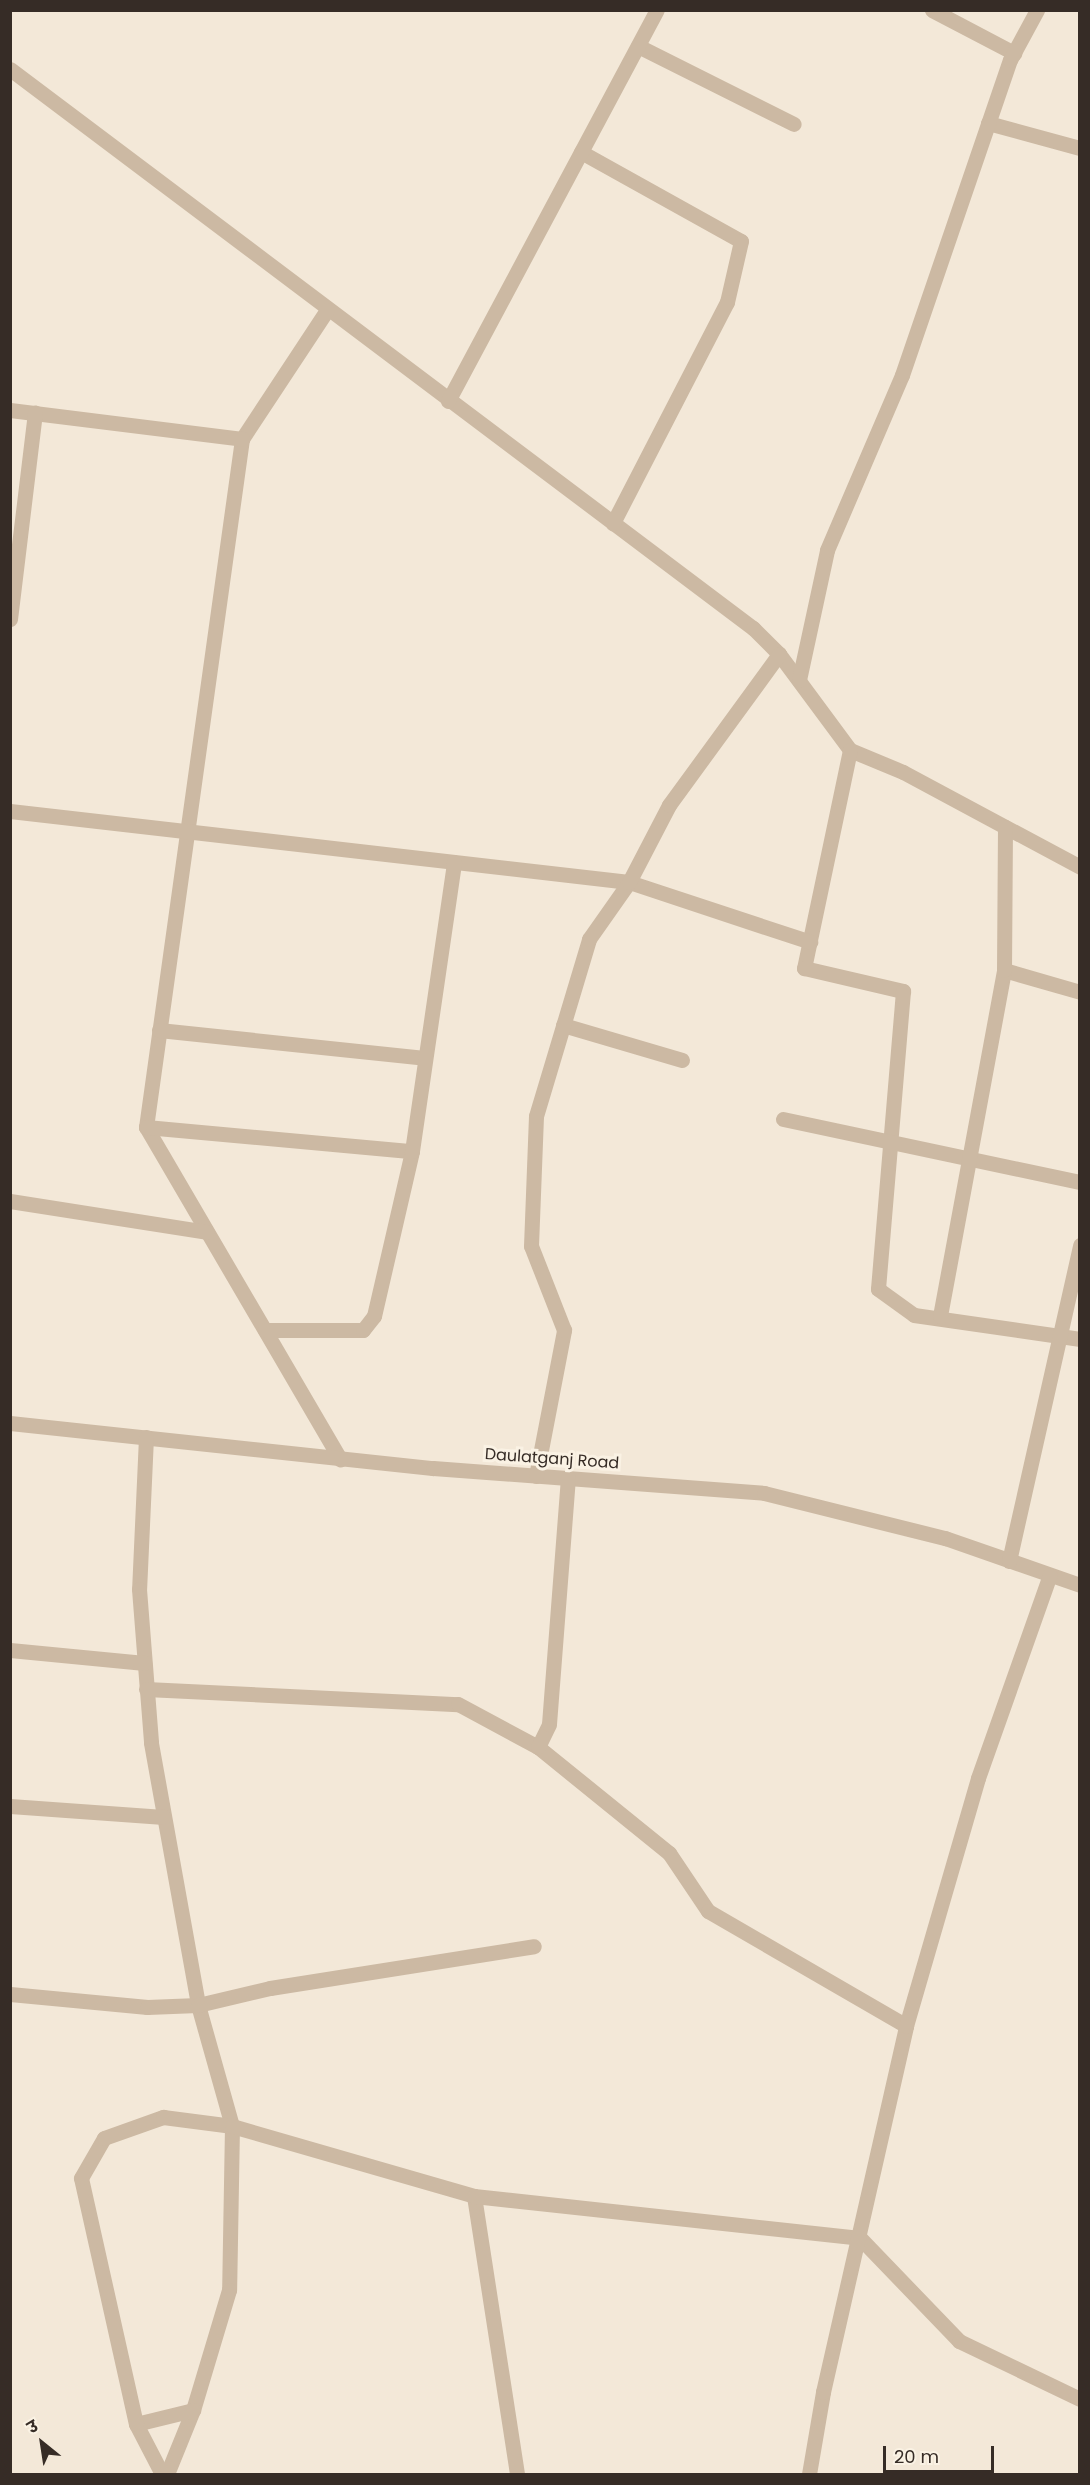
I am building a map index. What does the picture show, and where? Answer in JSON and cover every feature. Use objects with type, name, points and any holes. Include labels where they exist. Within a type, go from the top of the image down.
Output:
[{"type":"street","points":[[448,401],[657,10]]},
{"type":"street","points":[[932,10],[1014,53]]},
{"type":"street","points":[[799,680],[827,550],[902,375],[988,123],[1014,53],[1037,10]]},
{"type":"street","points":[[638,46],[794,124]]},
{"type":"street","points":[[10,69],[327,310],[753,628],[780,654],[850,750],[903,772],[1080,867]]},
{"type":"street","points":[[988,123],[1080,148]]},
{"type":"street","points":[[581,152],[741,241],[727,302],[613,524]]},
{"type":"street","points":[[327,310],[242,439],[146,1126],[340,1458]]},
{"type":"street","points":[[10,410],[242,439]]},
{"type":"street","points":[[10,619],[35,413]]},
{"type":"street","points":[[536,1476],[564,1330],[531,1246],[536,1116],[589,939],[629,882],[669,805],[780,654]]},
{"type":"street","points":[[850,750],[804,968],[903,991],[878,1289],[914,1315],[940,1316],[1080,1339]]},
{"type":"street","points":[[10,810],[629,882],[810,942]]},
{"type":"street","points":[[940,1316],[967,1158],[1004,970],[1005,827]]},
{"type":"street","points":[[265,1330],[363,1330],[374,1316],[412,1151],[454,862]]},
{"type":"street","points":[[1004,970],[1080,992]]},
{"type":"street","points":[[564,1025],[682,1060]]},
{"type":"street","points":[[159,1030],[425,1058]]},
{"type":"street","points":[[783,1119],[1080,1182]]},
{"type":"street","points":[[146,1126],[412,1151]]},
{"type":"street","points":[[10,1201],[207,1232]]},
{"type":"street","points":[[1009,1561],[1080,1245]]},
{"type":"street","name":"Daulatganj Road","points":[[10,1423],[536,1476],[764,1492],[945,1538],[1080,1585]]},
{"type":"street","points":[[146,1437],[139,1589],[146,1689],[164,1817],[198,2005],[232,2126],[229,2290],[193,2410],[167,2475]]},
{"type":"street","points":[[538,1747],[549,1724],[568,1478]]},
{"type":"street","points":[[809,2475],[823,2392],[860,2238],[906,2026],[978,1778],[1050,1575]]},
{"type":"street","points":[[10,1650],[144,1663]]},
{"type":"street","points":[[146,1689],[458,1704],[538,1747],[669,1852],[708,1911],[906,2026]]},
{"type":"street","points":[[10,1806],[164,1817]]},
{"type":"street","points":[[10,1994],[147,2007],[198,2005],[270,1988],[534,1946]]},
{"type":"street","points":[[162,2475],[136,2424],[81,2178],[104,2138],[163,2117],[232,2126],[474,2196],[860,2238],[959,2341],[1080,2399]]},
{"type":"street","points":[[474,2196],[517,2475]]},
{"type":"street","points":[[136,2424],[193,2410]]}]
